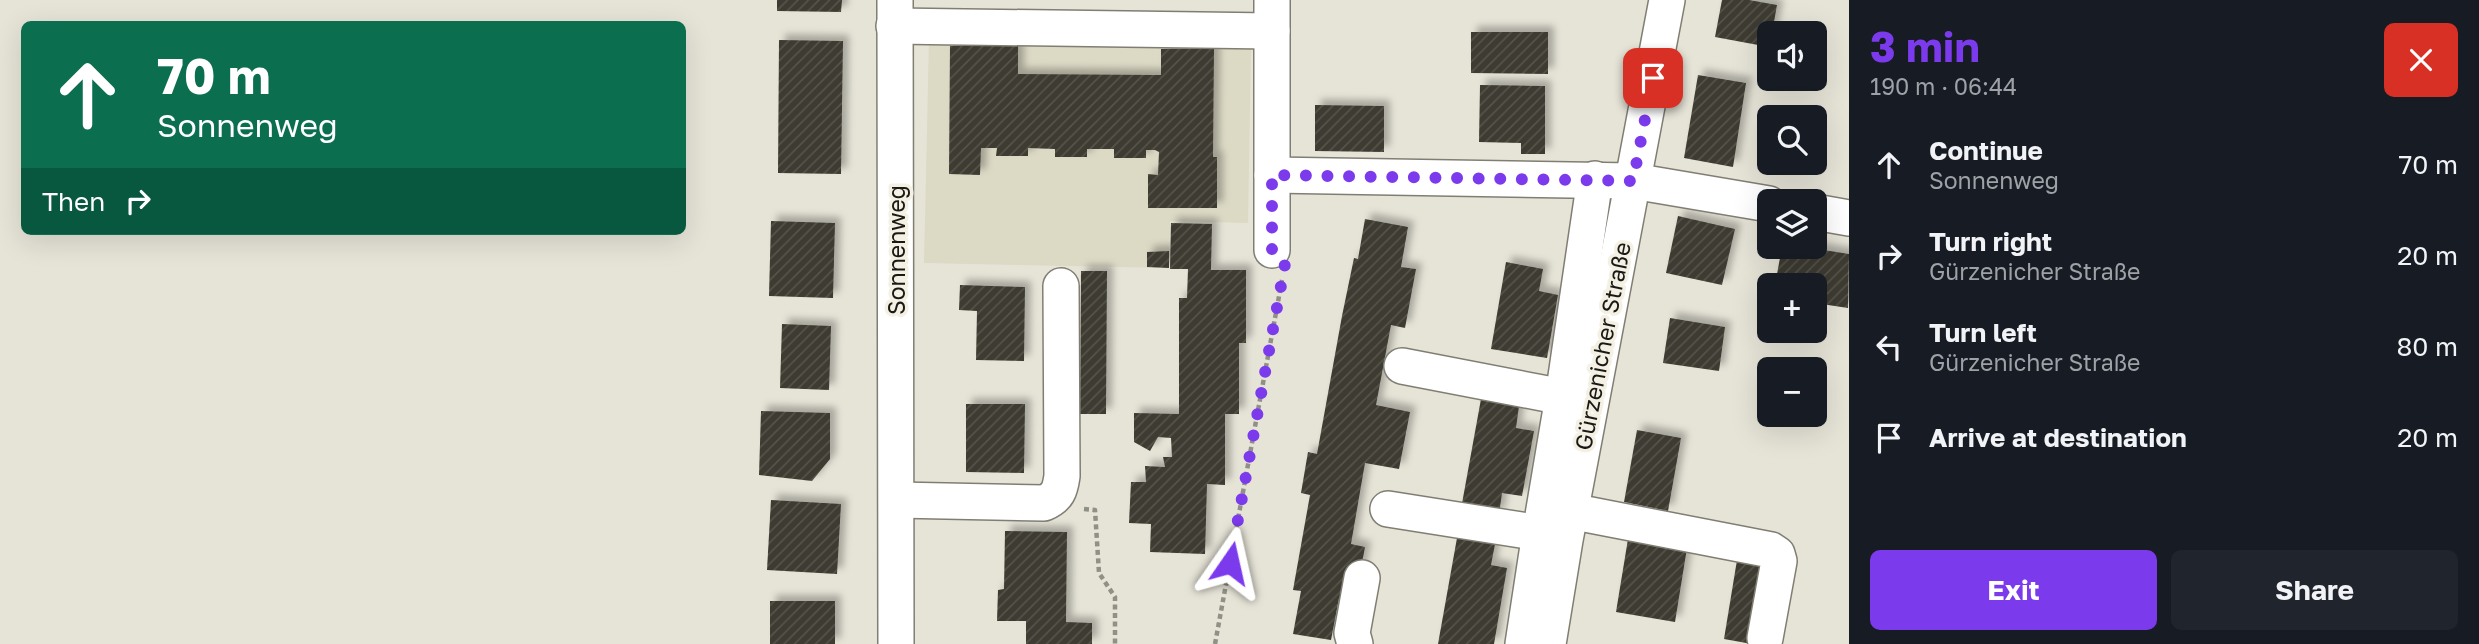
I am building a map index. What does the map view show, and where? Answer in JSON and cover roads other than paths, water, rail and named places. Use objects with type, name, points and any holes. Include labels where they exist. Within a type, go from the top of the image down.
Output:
[{"type":"street","name":"Gürzenicher Straße","points":[[1548,644],[1570,510],[1667,0]]},
{"type":"street","points":[[895,13],[1272,16],[1272,250]]},
{"type":"street","name":"Sonnenweg","points":[[895,13],[896,644]]},
{"type":"street","points":[[1272,175],[1633,181],[1757,202]]},
{"type":"street","name":"Gürzenicher Straße","points":[[1523,644],[1595,180]]},
{"type":"street","points":[[1827,214],[1849,218]]},
{"type":"street","points":[[897,500],[1044,503],[1055,499],[1060,490],[1062,476],[1061,286]]},
{"type":"street","name":"Gürzenicher Straße","points":[[1402,366],[1563,397]]},
{"type":"street","points":[[1388,509],[1540,533]]},
{"type":"street","points":[[1570,510],[1771,550],[1777,554],[1779,561],[1765,638]]},
{"type":"street","points":[[1355,644],[1352,633],[1362,578]]}]
